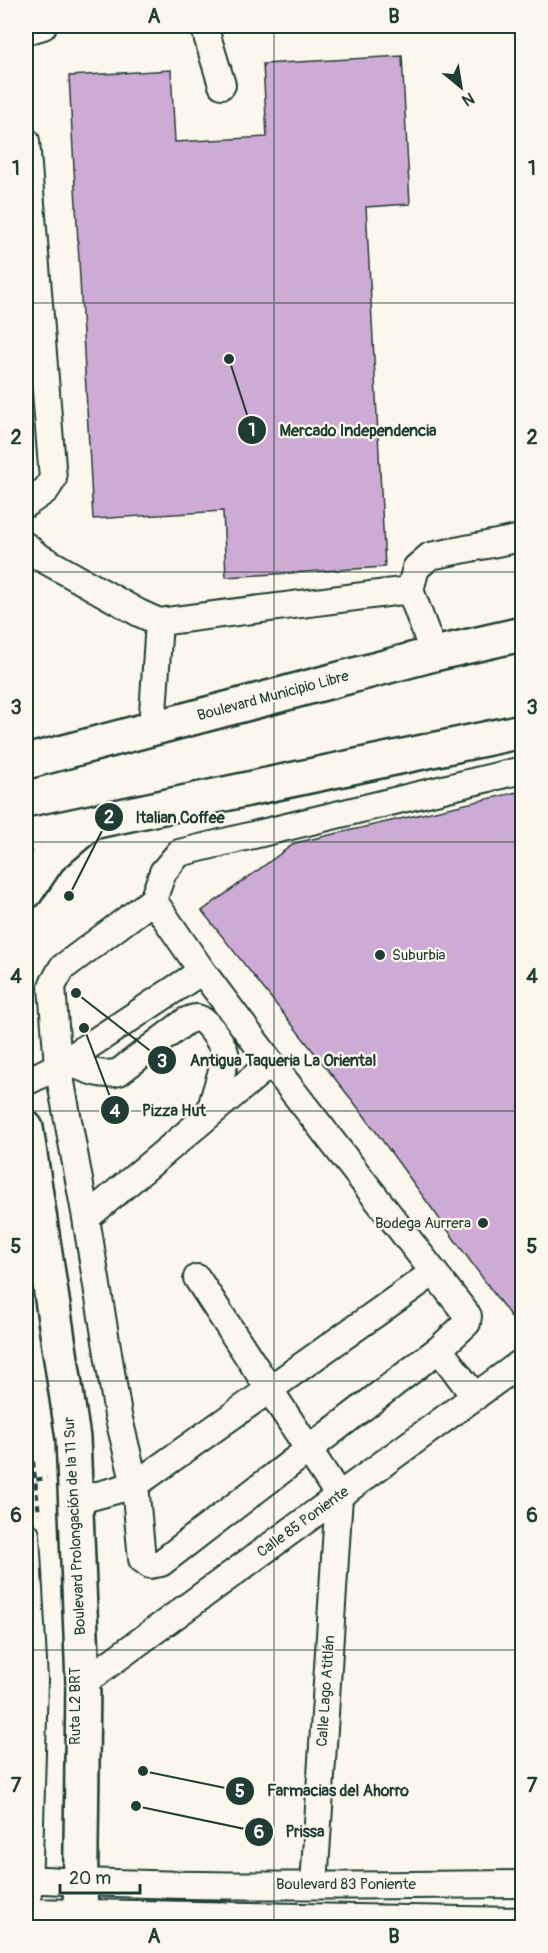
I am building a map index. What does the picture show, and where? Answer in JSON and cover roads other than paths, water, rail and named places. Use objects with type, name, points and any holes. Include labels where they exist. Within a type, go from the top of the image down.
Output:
[{"type":"main road","name":"Boulevard Municipio Libre","points":[[26,762],[434,654],[522,634]]},
{"type":"main road","points":[[26,836],[508,735]]},
{"type":"main road","points":[[26,892],[49,858],[92,822]]},
{"type":"main road","name":"Boulevard Prolongación de la 11 Sur","points":[[26,1128],[73,1438],[83,1683],[77,1908]]},
{"type":"street","points":[[26,31],[43,26]]},
{"type":"street","points":[[204,26],[222,85]]},
{"type":"street","points":[[26,141],[52,479],[46,490],[26,504]]},
{"type":"street","points":[[434,654],[410,590],[416,568],[430,556],[522,538]]},
{"type":"street","points":[[26,546],[46,561],[159,622],[410,590]]},
{"type":"street","points":[[152,728],[159,622]]},
{"type":"street","points":[[153,900],[202,971],[271,1063],[468,1316],[468,1320],[439,1349],[160,1563],[150,1565],[142,1559],[135,1485],[118,1415],[62,1064],[52,986],[62,968],[153,900],[163,872],[180,853],[511,773],[508,735]]},
{"type":"street","points":[[26,1082],[62,1064],[202,971]]},
{"type":"street","points":[[62,1064],[100,1074],[110,1075],[119,1072],[186,1020],[197,1018],[205,1021],[225,1050],[226,1057],[209,1115]]},
{"type":"street","points":[[86,1218],[271,1063]]},
{"type":"street","name":"Ruta L2 BRT","points":[[26,1200],[65,1438],[68,1474],[76,1685],[77,1908]]},
{"type":"street","points":[[76,1501],[135,1485],[434,1272]]},
{"type":"street","points":[[197,1278],[339,1496]]},
{"type":"street","points":[[439,1349],[475,1397]]},
{"type":"street","name":"Calle 85 Poniente","points":[[83,1683],[522,1362]]},
{"type":"street","name":"Calle Lago Atitlán","points":[[314,1885],[339,1496]]},
{"type":"street","points":[[26,1535],[34,1680],[27,1917]]},
{"type":"street","name":"Boulevard 83 Poniente","points":[[27,1879],[77,1908],[522,1921]]},
{"type":"street","name":"Boulevard 83 Poniente","points":[[27,1917],[77,1908],[314,1885],[522,1884]]},
{"type":"place","name":"Mercado Independencia","points":[[229,359]]},
{"type":"place","name":"Italian Coffee","points":[[69,896]]},
{"type":"place","name":"Suburbia","points":[[380,955]]},
{"type":"place","name":"Antigua Taqueria La Oriental","points":[[76,993]]},
{"type":"place","name":"Pizza Hut","points":[[84,1028]]},
{"type":"place","name":"Bodega Aurrera","points":[[483,1223]]},
{"type":"place","name":"Farmacias del Ahorro","points":[[143,1771]]},
{"type":"place","name":"Prissa","points":[[136,1806]]}]
